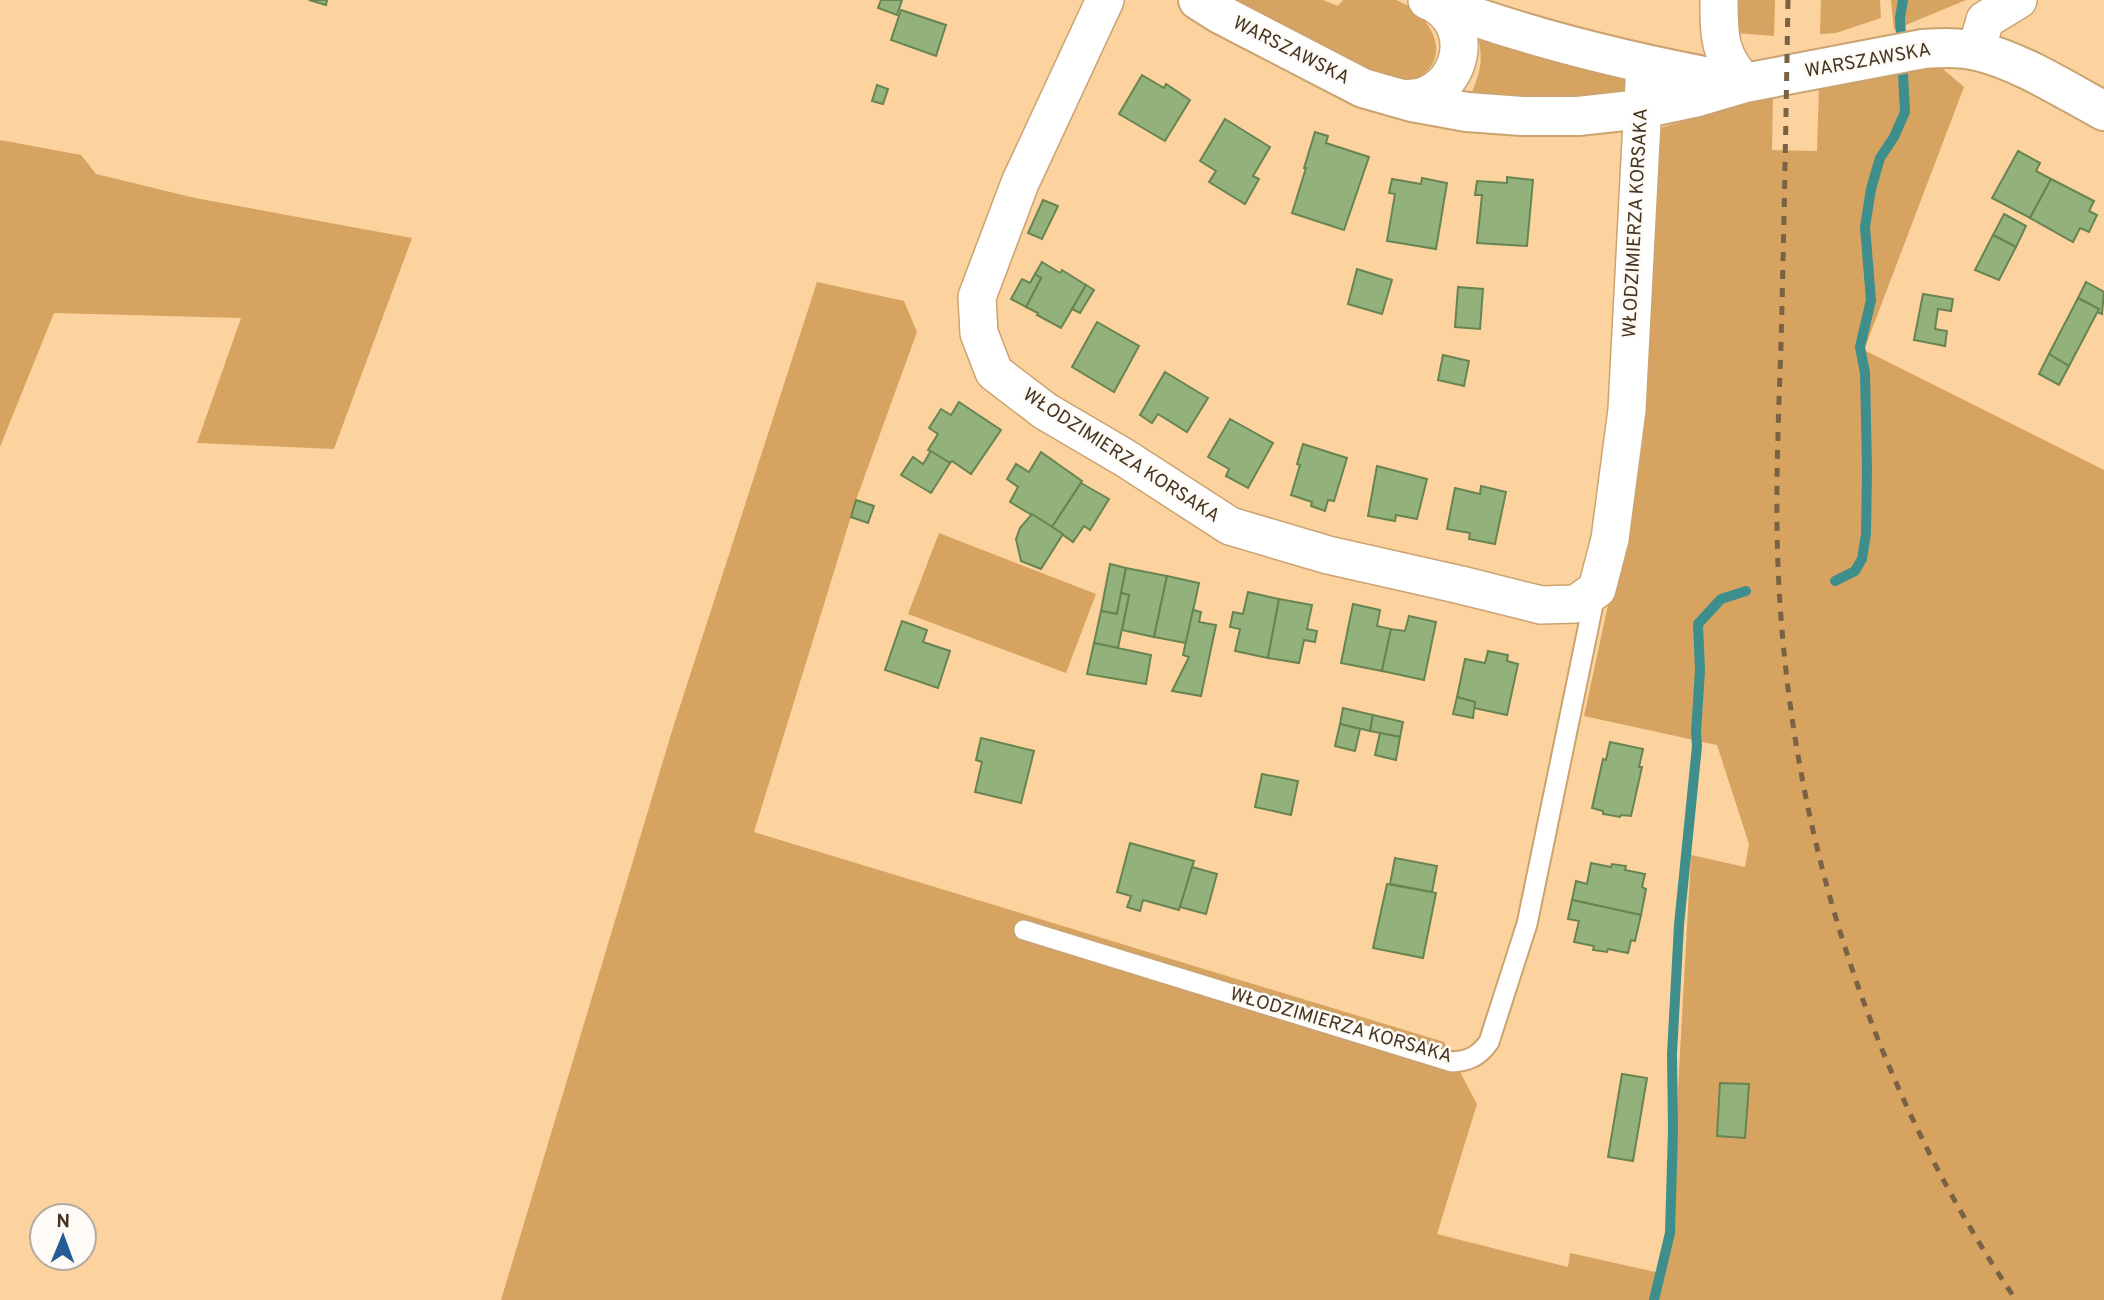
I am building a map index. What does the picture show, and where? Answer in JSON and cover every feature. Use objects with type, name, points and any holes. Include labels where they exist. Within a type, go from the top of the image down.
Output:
[{"type":"street","name":"WŁODZIMIERZA KORSAKA","points":[[1105,0],[1020,183],[977,297],[979,333],[994,372],[1045,411],[1125,458],[1230,526],[1328,555],[1541,606],[1576,604],[1597,589],[1610,539],[1627,410],[1644,64]]},
{"type":"street","name":"WARSZAWSKA","points":[[1198,0],[1363,88],[1412,102],[1467,111],[1522,116],[1578,116],[1642,109],[1745,83],[1908,52],[1944,48],[1976,51],[1991,56],[2036,75],[2104,111]]},
{"type":"street","name":"WARSZAWSKA","points":[[1388,96],[1416,99],[1430,94],[1451,76],[1457,63],[1458,36],[1453,23],[1445,12],[1427,0]]},
{"type":"street","name":"WARSZAWSKA","points":[[1427,0],[1591,52],[1745,83]]},
{"type":"street","points":[[1719,0],[1720,43],[1729,65],[1745,83]]},
{"type":"street","points":[[1976,51],[1985,20],[2018,0]]},
{"type":"lane","name":"WŁODZIMIERZA KORSAKA","points":[[1024,930],[1452,1062],[1474,1057],[1489,1042],[1527,924],[1597,589]]},
{"type":"shaded area","points":[[1232,0],[1323,0],[1338,6],[1343,0],[1396,0],[1415,11],[1430,28],[1436,49],[1435,59],[1429,69],[1408,80],[1360,68]]},
{"type":"shaded area","points":[[1734,0],[1775,0],[1774,36],[1735,33]]},
{"type":"shaded area","points":[[1821,0],[1880,0],[1881,18],[1836,33],[1820,34]]},
{"type":"shaded area","points":[[1891,0],[1966,0],[1894,30]]},
{"type":"shaded area","points":[[1478,36],[1629,78],[1629,93],[1550,96],[1472,92],[1480,65]]},
{"type":"shaded area","points":[[1937,64],[1964,87],[1864,350],[2104,470],[2104,1300],[501,1300],[672,731],[817,282],[904,301],[917,332],[856,500],[754,832],[1444,1042],[1477,1104],[1437,1234],[1568,1267],[1570,1253],[1660,1273],[1670,1233],[1691,855],[1745,867],[1749,844],[1717,745],[1584,716],[1643,443],[1660,128],[1773,96],[1772,150],[1817,151],[1819,87]]},
{"type":"shaded area","points":[[0,140],[81,155],[96,174],[195,198],[412,238],[334,449],[197,443],[241,318],[54,313],[0,447]]},
{"type":"shaded area","points":[[939,533],[1096,594],[1066,673],[908,614]]},
{"type":"building","points":[[309,0],[327,0],[326,5]]},
{"type":"building","points":[[881,0],[902,0],[897,15],[878,8]]},
{"type":"building","points":[[901,10],[946,25],[936,56],[891,40]]},
{"type":"building","points":[[1142,75],[1164,88],[1166,84],[1190,100],[1165,141],[1119,114]]},
{"type":"building","points":[[877,85],[888,89],[883,104],[872,101]]},
{"type":"building","points":[[1225,119],[1270,147],[1253,176],[1259,179],[1245,204],[1209,182],[1216,171],[1200,161]]},
{"type":"building","points":[[1315,132],[1328,136],[1326,143],[1369,157],[1344,230],[1292,213]]},
{"type":"building","points":[[2018,151],[2040,163],[2036,171],[2051,179],[2030,218],[1992,198]]},
{"type":"building","points":[[1507,177],[1533,180],[1527,246],[1477,243],[1482,195],[1475,195],[1477,181],[1507,183]]},
{"type":"building","points":[[1422,178],[1447,183],[1436,249],[1387,241],[1395,194],[1389,193],[1392,179],[1421,184]]},
{"type":"building","points":[[2051,179],[2094,201],[2089,211],[2097,215],[2089,232],[2080,228],[2073,242],[2030,218]]},
{"type":"building","points":[[1043,200],[1058,206],[1042,239],[1028,233]]},
{"type":"building","points":[[2004,214],[2026,226],[2016,247],[1993,235]]},
{"type":"building","points":[[1993,235],[2016,247],[1999,280],[1975,270]]},
{"type":"building","points":[[1042,262],[1060,273],[1062,270],[1086,285],[1061,328],[1026,307],[1041,278],[1035,274]]},
{"type":"building","points":[[1357,269],[1392,280],[1382,314],[1348,304]]},
{"type":"building","points":[[1035,274],[1041,278],[1026,307],[1011,299],[1022,279],[1030,283]]},
{"type":"building","points":[[2086,282],[2104,292],[2102,314],[2097,312],[2099,309],[2078,298]]},
{"type":"building","points":[[1086,285],[1094,290],[1080,313],[1072,309]]},
{"type":"building","points":[[1458,287],[1483,289],[1480,329],[1455,327]]},
{"type":"building","points":[[1923,294],[1953,299],[1951,311],[1938,309],[1935,329],[1947,331],[1945,346],[1914,340]]},
{"type":"building","points":[[2078,298],[2099,309],[2069,366],[2049,354]]},
{"type":"building","points":[[1097,322],[1139,346],[1114,392],[1072,367]]},
{"type":"building","points":[[2049,354],[2069,366],[2059,385],[2039,374]]},
{"type":"building","points":[[1443,355],[1469,361],[1464,386],[1438,380]]},
{"type":"building","points":[[1165,372],[1208,398],[1187,432],[1158,414],[1152,423],[1140,415]]},
{"type":"building","points":[[959,402],[1001,430],[971,474],[928,450],[938,434],[929,428],[941,409],[951,415]]},
{"type":"building","points":[[1230,419],[1273,443],[1248,488],[1226,476],[1229,469],[1208,457]]},
{"type":"building","points":[[1303,444],[1347,458],[1334,501],[1328,500],[1325,511],[1311,506],[1312,502],[1291,495]]},
{"type":"building","points":[[931,451],[950,463],[931,493],[901,475],[913,457],[923,464]]},
{"type":"building","points":[[1041,452],[1082,481],[1052,527],[1010,502],[1018,487],[1007,479],[1016,464],[1029,472]]},
{"type":"building","points":[[1377,466],[1427,479],[1417,519],[1396,515],[1395,521],[1368,516]]},
{"type":"building","points":[[1081,483],[1109,499],[1090,530],[1084,526],[1073,542],[1052,527]]},
{"type":"building","points":[[1481,486],[1506,492],[1495,544],[1469,539],[1470,533],[1447,529],[1455,488],[1480,494]]},
{"type":"building","points":[[856,500],[874,506],[868,523],[851,517]]},
{"type":"building","points":[[1032,514],[1063,534],[1041,569],[1021,561],[1016,539],[1020,528]]},
{"type":"building","points":[[1110,564],[1126,568],[1117,614],[1101,611]]},
{"type":"building","points":[[1126,568],[1167,576],[1154,637],[1122,630],[1129,595],[1121,593]]},
{"type":"building","points":[[1167,576],[1199,583],[1186,643],[1154,637]]},
{"type":"building","points":[[1248,592],[1279,599],[1268,658],[1235,651],[1240,629],[1230,627],[1233,612],[1243,614]]},
{"type":"building","points":[[1121,593],[1129,595],[1118,648],[1094,643],[1101,611],[1117,614]]},
{"type":"building","points":[[1279,599],[1312,605],[1307,629],[1317,631],[1315,642],[1304,640],[1299,663],[1268,658]]},
{"type":"building","points":[[1353,604],[1380,610],[1377,626],[1391,629],[1382,671],[1341,663]]},
{"type":"building","points":[[1193,610],[1201,612],[1199,622],[1216,625],[1201,696],[1172,691],[1189,657],[1183,655]]},
{"type":"building","points":[[1409,616],[1436,622],[1424,680],[1382,671],[1391,629],[1405,631]]},
{"type":"building","points":[[902,621],[927,630],[923,642],[950,651],[938,688],[885,670]]},
{"type":"building","points":[[1094,643],[1151,655],[1146,684],[1087,674]]},
{"type":"building","points":[[1488,651],[1508,655],[1507,661],[1518,664],[1507,715],[1474,708],[1475,702],[1457,697],[1465,659],[1485,663]]},
{"type":"building","points":[[1457,697],[1475,702],[1473,718],[1453,714]]},
{"type":"building","points":[[1343,708],[1373,715],[1370,731],[1340,724]]},
{"type":"building","points":[[1373,715],[1403,722],[1400,737],[1370,731]]},
{"type":"building","points":[[1340,724],[1360,729],[1355,751],[1335,746]]},
{"type":"building","points":[[1380,733],[1400,737],[1396,760],[1375,755]]},
{"type":"building","points":[[981,738],[1034,751],[1021,803],[975,792],[982,762],[976,760]]},
{"type":"building","points":[[1610,742],[1643,749],[1639,767],[1642,767],[1631,816],[1603,814],[1603,811],[1592,808],[1603,759],[1606,760]]},
{"type":"building","points":[[1262,774],[1298,781],[1291,815],[1255,807]]},
{"type":"building","points":[[1130,843],[1194,861],[1179,910],[1143,900],[1140,911],[1127,907],[1131,896],[1117,892]]},
{"type":"building","points":[[1395,858],[1437,866],[1432,892],[1390,884]]},
{"type":"building","points":[[1591,863],[1611,867],[1612,864],[1626,866],[1625,870],[1645,874],[1642,887],[1646,889],[1641,915],[1572,900],[1576,881],[1587,884]]},
{"type":"building","points":[[1192,867],[1217,874],[1206,914],[1180,907]]},
{"type":"building","points":[[1387,884],[1436,893],[1423,958],[1373,948]]},
{"type":"building","points":[[1572,900],[1641,915],[1635,941],[1631,940],[1628,953],[1608,949],[1607,952],[1593,950],[1594,946],[1574,942],[1579,921],[1568,919]]},
{"type":"building","points":[[1622,1074],[1647,1078],[1633,1161],[1608,1157]]},
{"type":"building","points":[[1720,1083],[1749,1084],[1745,1138],[1717,1136]]},
{"type":"waterway","points":[[1835,581],[1855,571],[1862,559],[1866,534],[1865,373],[1860,347],[1871,300],[1865,227],[1871,189],[1880,158],[1894,137],[1905,112],[1900,18],[1903,0]]},
{"type":"waterway","points":[[1654,1300],[1670,1233],[1672,1054],[1679,925],[1697,746],[1700,670],[1698,624],[1721,599],[1746,591]]},
{"type":"railway","points":[[1788,0],[1777,538],[1789,696],[1804,788],[1825,878],[1852,967],[1884,1054],[1922,1139],[1966,1221],[2016,1300]]}]
